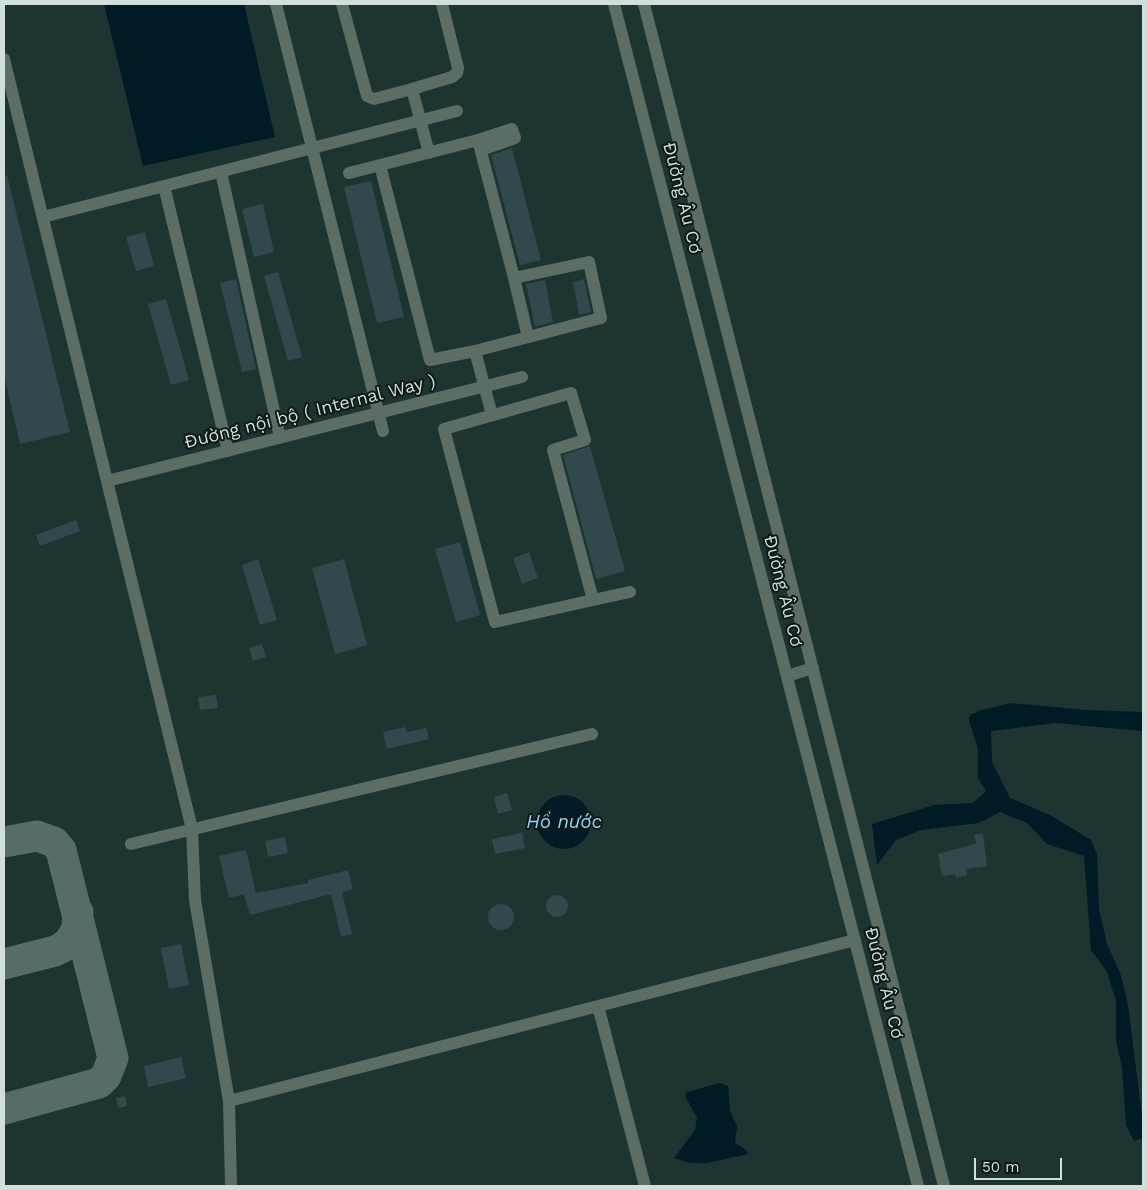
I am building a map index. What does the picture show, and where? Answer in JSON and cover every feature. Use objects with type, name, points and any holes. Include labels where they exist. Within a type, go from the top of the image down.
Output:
[{"type":"street","points":[[276,4],[383,431]]},
{"type":"street","points":[[342,4],[367,96],[374,98],[452,77],[457,73],[458,68],[442,4]]},
{"type":"street","name":"Đường Âu Cơ","points":[[614,4],[918,1186]]},
{"type":"street","name":"Đường Âu Cơ","points":[[644,4],[944,1186]]},
{"type":"street","points":[[4,59],[192,830],[195,900],[229,1101],[230,1186]]},
{"type":"street","points":[[412,89],[429,153]]},
{"type":"street","points":[[43,218],[457,111]]},
{"type":"street","points":[[348,173],[429,153],[480,145],[528,337]]},
{"type":"street","points":[[380,165],[430,360],[475,351],[601,318],[589,262],[514,278]]},
{"type":"street","points":[[221,172],[280,438]]},
{"type":"street","points":[[164,186],[228,451]]},
{"type":"street","points":[[475,351],[492,416]]},
{"type":"street","name":"Đường nội bộ ( Internal Way )","points":[[106,481],[522,377]]},
{"type":"street","points":[[593,600],[553,450],[585,440],[571,393],[444,429],[496,622],[630,592]]},
{"type":"street","points":[[787,676],[813,668]]},
{"type":"street","points":[[130,844],[592,734]]},
{"type":"street","points":[[229,1101],[855,940]]},
{"type":"street","points":[[598,1006],[645,1186]]},
{"type":"water","points":[[104,4],[244,4],[275,137],[143,166]]},
{"type":"water","points":[[1011,703],[1085,710],[1143,712],[1143,731],[1055,723],[991,731],[992,762],[1010,798],[1050,815],[1091,840],[1097,854],[1099,909],[1107,944],[1121,975],[1128,1005],[1143,1123],[1143,1143],[1141,1138],[1134,1141],[1126,1125],[1122,1068],[1116,1041],[1116,1001],[1107,972],[1091,950],[1084,856],[1047,844],[1027,823],[1000,812],[979,823],[921,830],[896,840],[877,865],[872,824],[934,805],[973,803],[986,791],[978,778],[977,711]]},
{"type":"water","name":"Hồ nước","points":[[564,795],[574,797],[583,803],[589,812],[591,822],[589,832],[583,841],[574,847],[564,849],[554,847],[545,841],[539,832],[537,822],[539,812],[545,803],[554,797]]},
{"type":"water","points":[[720,1083],[728,1086],[730,1111],[737,1126],[735,1143],[745,1149],[748,1154],[707,1163],[691,1163],[674,1158],[695,1130],[697,1118],[685,1096],[687,1092]]},
{"type":"building","points":[[512,148],[541,260],[520,265],[491,155]]},
{"type":"building","points":[[7,175],[70,432],[20,444],[4,375],[4,176]]},
{"type":"building","points":[[371,181],[404,317],[377,323],[344,187]]},
{"type":"building","points":[[263,204],[274,252],[254,257],[242,209]]},
{"type":"building","points":[[145,232],[154,266],[136,271],[126,237]]},
{"type":"building","points":[[278,272],[302,357],[288,361],[264,276]]},
{"type":"building","points":[[236,279],[256,369],[242,372],[220,283]]},
{"type":"building","points":[[584,279],[591,312],[579,315],[573,282]]},
{"type":"building","points":[[545,280],[553,322],[535,327],[526,284]]},
{"type":"building","points":[[166,299],[189,380],[171,385],[148,304]]},
{"type":"building","points":[[590,446],[625,571],[596,579],[563,455]]},
{"type":"building","points":[[76,520],[80,531],[40,546],[36,535]]},
{"type":"building","points":[[460,542],[480,615],[456,622],[435,549]]},
{"type":"building","points":[[529,552],[538,578],[522,584],[513,558]]},
{"type":"building","points":[[258,559],[277,620],[260,625],[242,565]]},
{"type":"building","points":[[344,559],[367,645],[335,654],[312,568]]},
{"type":"building","points":[[262,644],[266,657],[253,661],[249,648]]},
{"type":"building","points":[[216,695],[218,708],[200,710],[198,697]]},
{"type":"building","points":[[405,727],[407,732],[426,728],[429,739],[387,749],[383,732]]},
{"type":"building","points":[[507,793],[512,810],[498,814],[494,797]]},
{"type":"building","points":[[522,833],[525,848],[495,854],[492,839]]},
{"type":"building","points":[[983,833],[987,866],[966,869],[967,875],[956,878],[955,874],[942,876],[938,854],[978,843],[976,843],[974,835]]},
{"type":"building","points":[[285,837],[288,853],[268,857],[265,841]]},
{"type":"building","points":[[246,850],[256,893],[308,883],[308,880],[348,870],[353,889],[342,892],[352,934],[341,937],[331,894],[250,915],[244,894],[229,898],[219,856]]},
{"type":"building","points":[[557,895],[565,898],[568,906],[565,914],[557,917],[549,914],[546,906],[549,898]]},
{"type":"building","points":[[501,904],[510,908],[514,917],[510,926],[501,930],[492,926],[488,917],[492,908]]},
{"type":"building","points":[[181,944],[189,985],[169,989],[161,948]]},
{"type":"building","points":[[181,1057],[186,1078],[148,1087],[144,1066]]},
{"type":"building","points":[[125,1096],[127,1106],[118,1108],[116,1098]]},
{"type":"waterway","points":[[982,742],[975,719],[993,719]]},
{"type":"taxiway","points":[[4,842],[37,836],[54,842],[61,850],[113,1058],[106,1076],[99,1083],[4,1109]]},
{"type":"taxiway","points":[[4,964],[55,951],[63,947],[69,942],[77,929],[78,912]]}]
